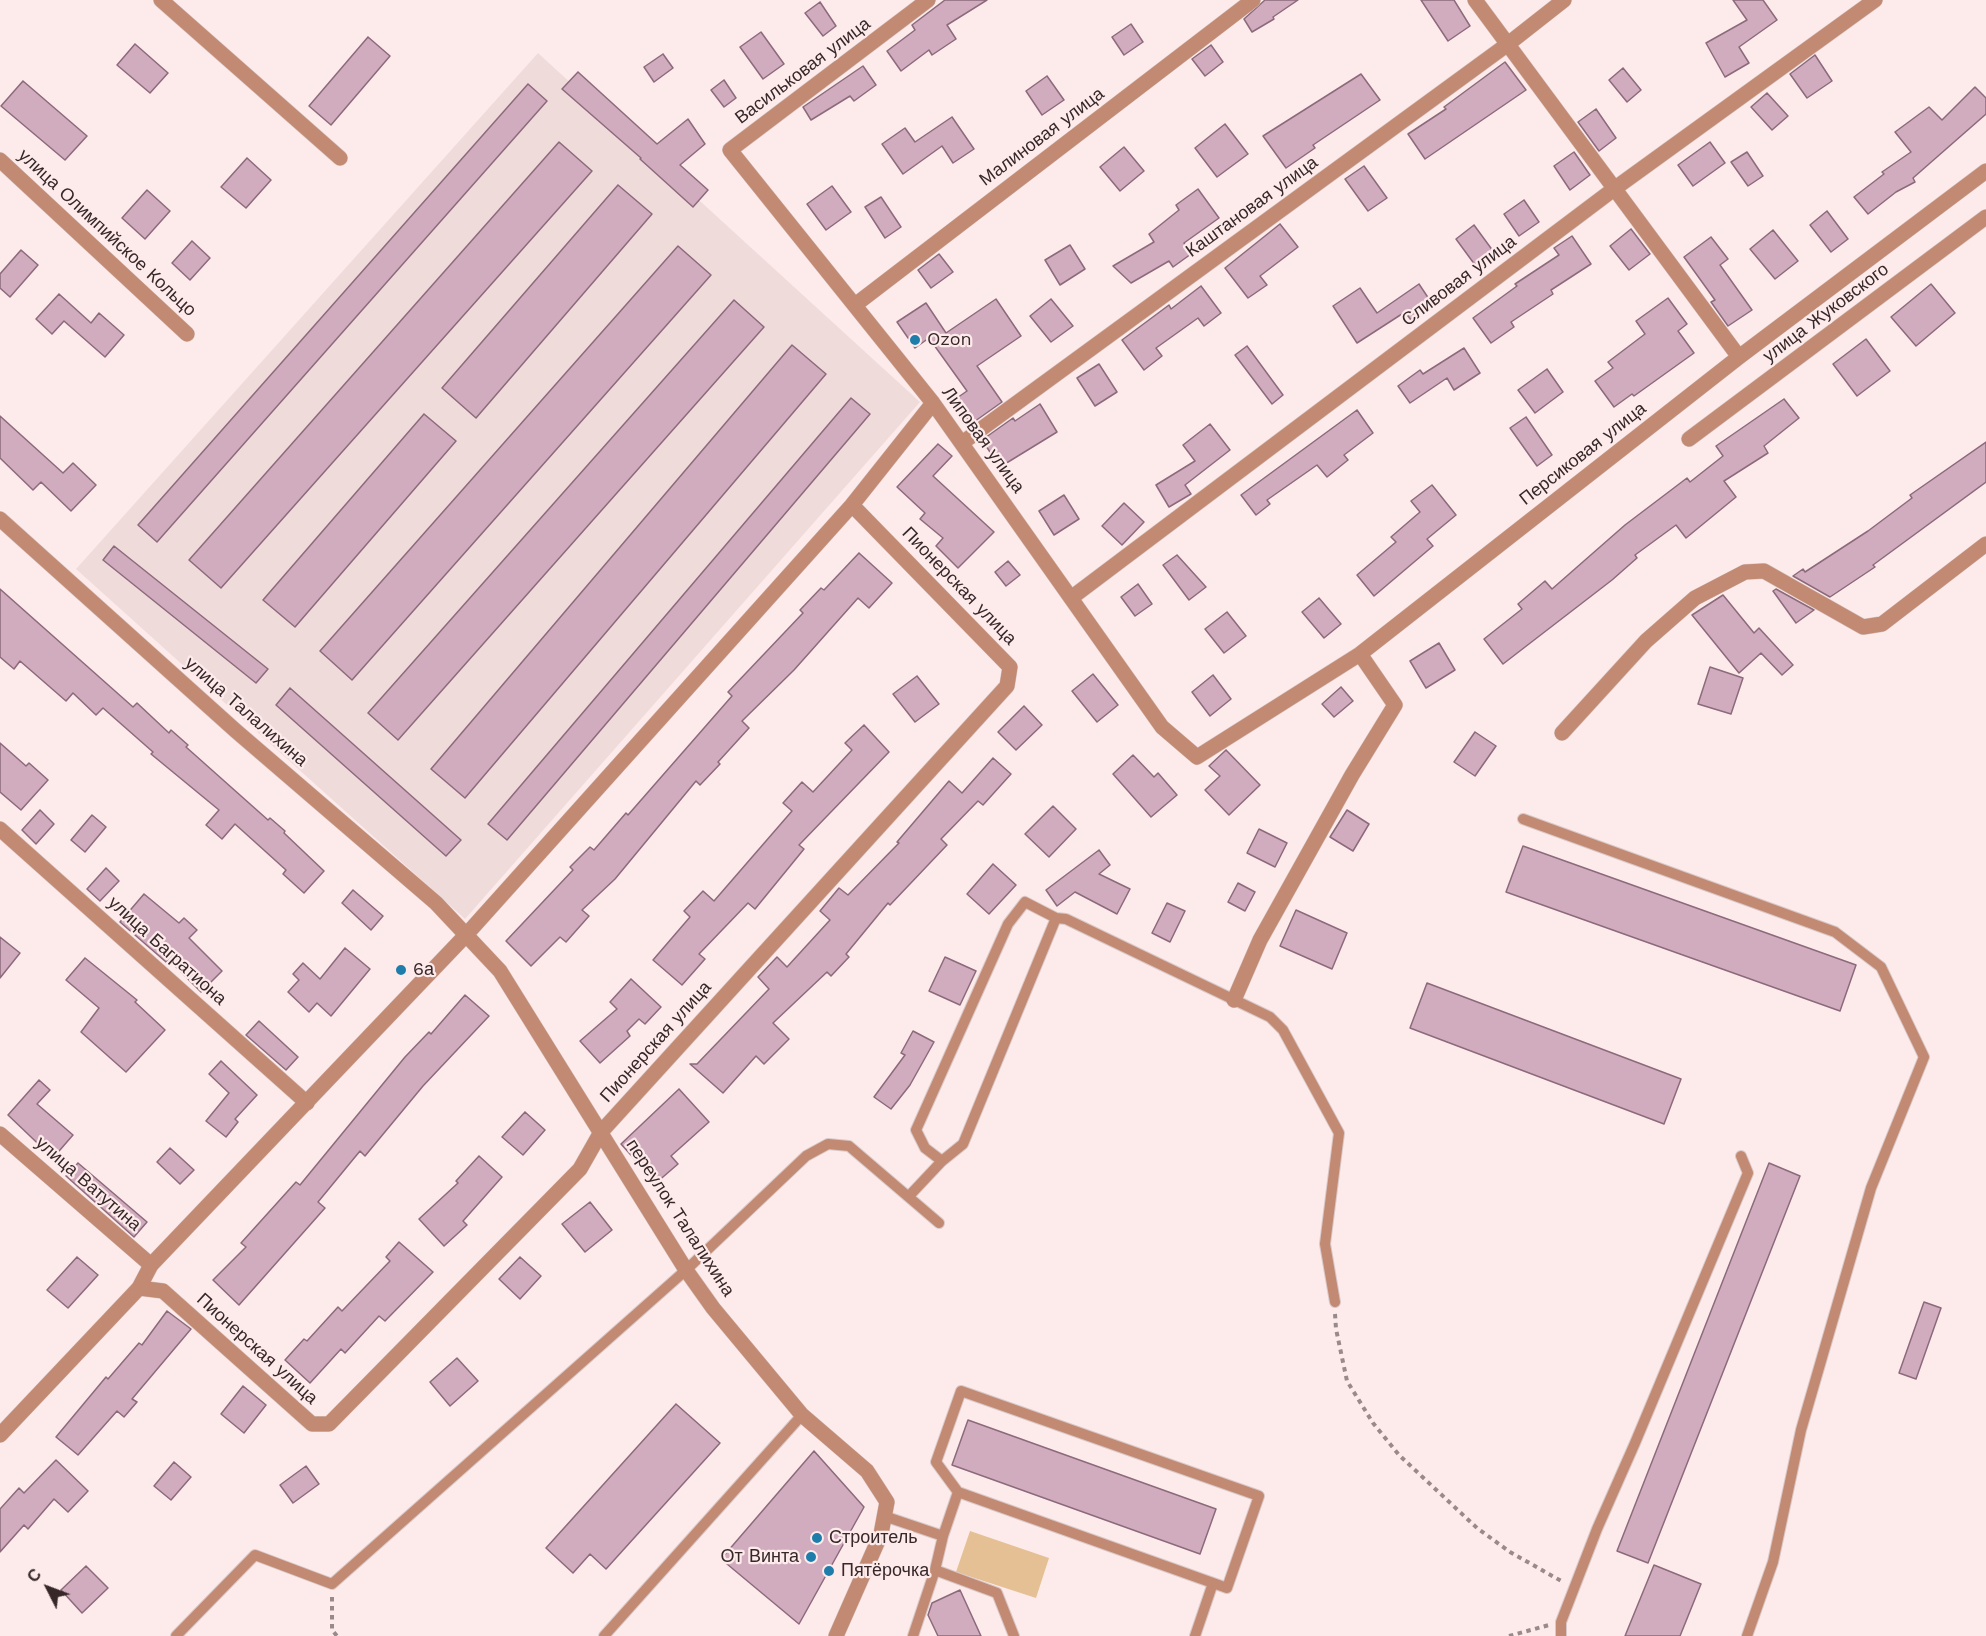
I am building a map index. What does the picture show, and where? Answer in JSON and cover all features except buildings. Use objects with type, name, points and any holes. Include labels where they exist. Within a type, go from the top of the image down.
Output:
[{"type":"street","points":[[161,0],[340,158]]},
{"type":"street","name":"Васильковая улица","points":[[730,150],[928,0]]},
{"type":"street","name":"Малиновая улица","points":[[855,305],[1253,0]]},
{"type":"street","points":[[1475,0],[1739,357]]},
{"type":"street","name":"Каштановая улица","points":[[962,443],[1508,44],[1563,0]]},
{"type":"street","name":"Сливовая улица","points":[[1071,598],[1614,189],[1875,0]]},
{"type":"street","name":"Липовая улица","points":[[730,150],[933,403],[1162,727],[1197,757]]},
{"type":"street","name":"улица Олимпийское Кольцо","points":[[0,160],[187,334]]},
{"type":"street","name":"Персиковая улица","points":[[1197,757],[1360,654],[1739,357],[1986,171]]},
{"type":"street","name":"улица Жуковского","points":[[1689,439],[1986,217]]},
{"type":"street","points":[[0,1435],[139,1288],[151,1264],[466,935],[852,505],[933,403]]},
{"type":"street","name":"Пионерская улица","points":[[139,1288],[163,1292],[312,1424],[329,1424],[580,1169],[601,1132],[1007,686],[1010,667],[852,505]]},
{"type":"street","name":"улица Талалихина","points":[[0,519],[245,739],[436,903],[466,935]]},
{"type":"street","points":[[1562,733],[1646,641],[1695,598],[1744,572],[1764,571],[1863,627],[1882,624],[1986,543]]},
{"type":"street","points":[[1234,1000],[1260,940],[1352,775],[1395,705],[1360,654]]},
{"type":"street","name":"улица Багратиона","points":[[0,829],[307,1103]]},
{"type":"street","name":"переулок Талалихина","points":[[466,935],[500,971],[686,1270],[713,1308],[802,1415],[867,1471],[886,1502],[881,1534],[836,1636]]},
{"type":"street","name":"улица Ватутина","points":[[0,1134],[151,1264]]},
{"type":"lane","points":[[1523,819],[1835,932],[1881,967],[1924,1057],[1871,1188],[1801,1430],[1773,1562],[1747,1636]]},
{"type":"lane","points":[[942,1161],[925,1148],[916,1130],[1008,924],[1025,902],[1056,918],[1066,919],[1091,930],[1270,1017],[1283,1030],[1339,1133],[1325,1245],[1335,1302]]},
{"type":"lane","points":[[910,1195],[942,1161],[963,1144],[979,1110],[1056,918]]},
{"type":"lane","points":[[176,1636],[255,1555],[332,1584],[686,1270],[806,1156],[828,1144],[849,1146],[910,1195],[939,1222]]},
{"type":"lane","points":[[1561,1636],[1561,1622],[1574,1587],[1748,1173],[1741,1156]]},
{"type":"lane","points":[[961,1391],[1259,1496],[1227,1588],[958,1492],[936,1462],[961,1391]]},
{"type":"lane","points":[[604,1636],[802,1415]]},
{"type":"lane","points":[[913,1636],[958,1492]]},
{"type":"lane","points":[[884,1516],[943,1536]]},
{"type":"lane","points":[[935,1570],[997,1593],[1014,1636]]},
{"type":"lane","points":[[1195,1636],[1213,1583]]},
{"type":"path","points":[[1335,1302],[1336,1329],[1347,1381],[1373,1423],[1399,1455],[1477,1528],[1541,1572],[1574,1587]]},
{"type":"path","points":[[332,1584],[332,1630],[337,1636]]},
{"type":"path","points":[[1509,1636],[1561,1622]]},
{"type":"shaded area","points":[[538,53],[920,402],[465,919],[76,569]]},
{"type":"shaded area","points":[[970,1531],[1049,1558],[1036,1598],[956,1572]]},
{"type":"place","name":"Ozon","points":[[915,340]]},
{"type":"place","name":"6а","points":[[401,970]]},
{"type":"place","name":"Строитель","points":[[817,1538]]},
{"type":"place","name":"От Винта","points":[[811,1557]]},
{"type":"place","name":"Пятёрочка","points":[[829,1571]]}]
